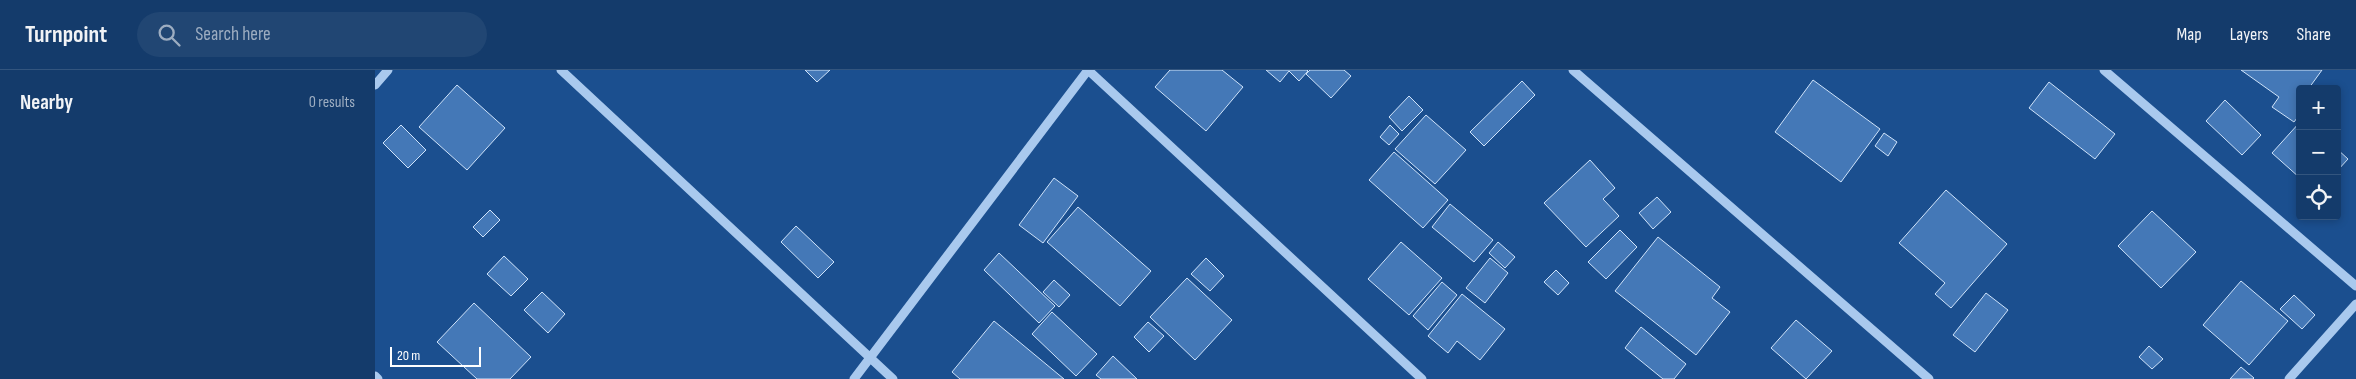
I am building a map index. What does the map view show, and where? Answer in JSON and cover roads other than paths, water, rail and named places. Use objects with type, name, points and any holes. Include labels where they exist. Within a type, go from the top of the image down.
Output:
[{"type":"street","points":[[375,85],[388,70]]},
{"type":"street","points":[[561,70],[893,379]]},
{"type":"street","points":[[854,379],[1088,70],[1422,379]]},
{"type":"street","points":[[1573,70],[1929,379]]},
{"type":"street","points":[[2104,70],[2356,286]]},
{"type":"street","points":[[2289,379],[2356,304]]},
{"type":"street","points":[[375,376],[378,379]]}]
